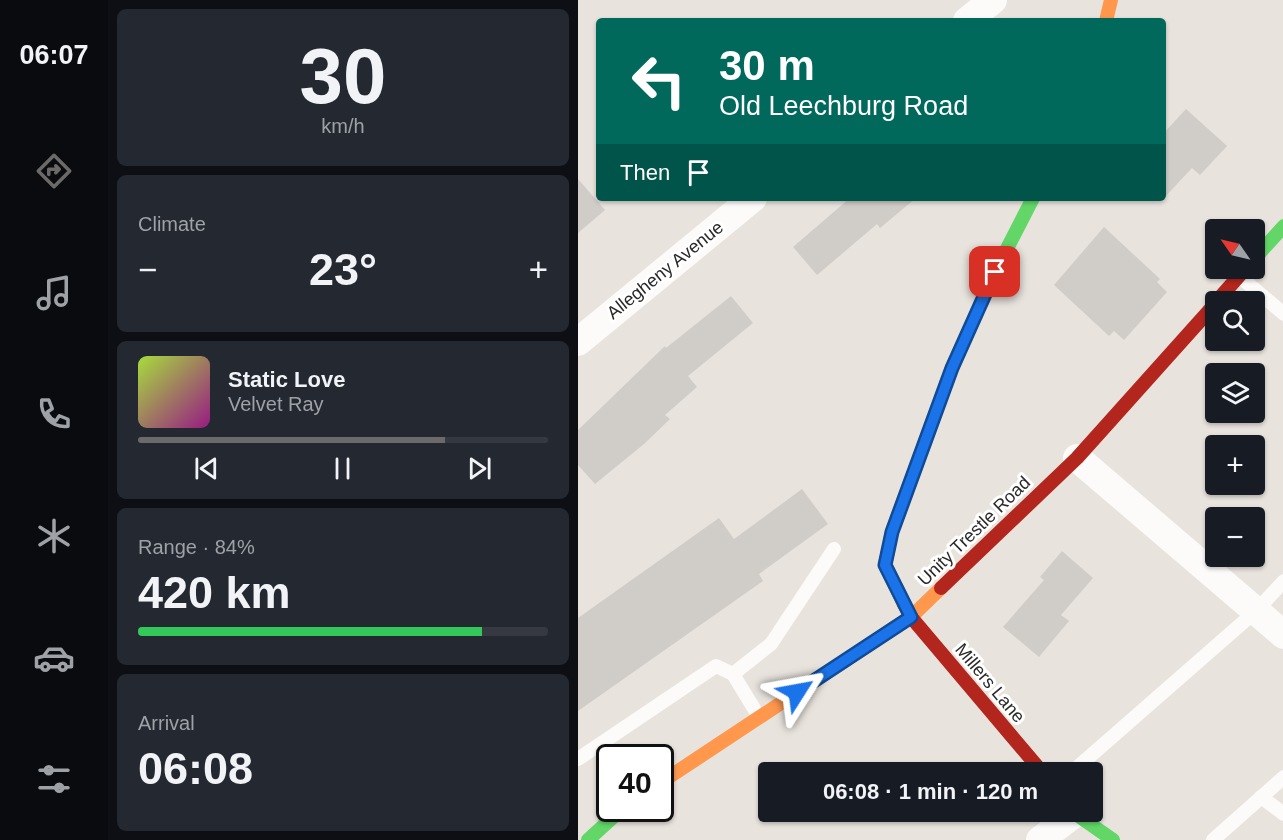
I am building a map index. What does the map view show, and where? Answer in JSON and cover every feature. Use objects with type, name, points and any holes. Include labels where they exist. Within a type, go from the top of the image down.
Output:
[{"type":"street","points":[[971,18],[993,0]]},
{"type":"street","points":[[1107,18],[1111,0]]},
{"type":"street","name":"Allegheny Avenue","points":[[578,342],[749,201]]},
{"type":"street","name":"Millers Lane","points":[[1031,201],[995,272],[952,368],[892,532],[885,565],[911,617],[1034,762]]},
{"type":"street","points":[[1265,246],[1283,226]]},
{"type":"street","name":"Unity Trestle Road","points":[[1226,291],[1237,279]]},
{"type":"street","name":"Unity Trestle Road","points":[[674,774],[911,617],[1077,458],[1205,314]]},
{"type":"street","points":[[1077,458],[1283,635]]},
{"type":"street","points":[[588,840],[605,822]]},
{"type":"street","points":[[1040,840],[1062,822]]},
{"type":"street","points":[[1086,822],[1113,840]]},
{"type":"lane","points":[[1250,279],[1283,314]]},
{"type":"lane","points":[[733,674],[772,644],[834,549]]},
{"type":"lane","points":[[1083,762],[1256,611],[1283,581]]},
{"type":"lane","points":[[578,759],[716,666],[733,674],[759,717]]},
{"type":"lane","points":[[1213,840],[1283,777]]},
{"type":"lane","points":[[1261,797],[1283,814]]},
{"type":"building","points":[[1186,109],[1227,146],[1200,175],[1192,168],[1166,196],[1166,131]]},
{"type":"building","points":[[578,179],[605,210],[578,233]]},
{"type":"building","points":[[847,201],[912,201],[880,228],[877,224],[817,275],[793,247]]},
{"type":"building","points":[[1104,227],[1160,279],[1157,282],[1167,292],[1124,340],[1114,331],[1109,336],[1054,285]]},
{"type":"building","points":[[731,296],[753,323],[688,376],[697,387],[665,415],[670,419],[644,444],[595,484],[578,465],[578,430],[665,346],[666,348]]},
{"type":"building","points":[[802,489],[828,524],[759,574],[763,581],[578,711],[578,618],[719,518],[734,539]]},
{"type":"building","points":[[1062,551],[1093,578],[1061,615],[1069,621],[1039,657],[1003,627],[1044,580],[1040,577]]},
{"type":"traffic: fast","points":[[904,604],[885,565],[892,532],[952,368],[995,272],[1031,201]]},
{"type":"traffic: fast","points":[[1265,247],[1284,226]]},
{"type":"traffic: fast","points":[[588,840],[608,822]]},
{"type":"traffic: fast","points":[[1087,822],[1113,840]]},
{"type":"traffic: slow","points":[[1107,18],[1111,0]]},
{"type":"traffic: slow","points":[[674,774],[911,617],[941,588]]},
{"type":"traffic: jam","points":[[1226,291],[1236,279]]},
{"type":"traffic: jam","points":[[941,588],[1077,458],[1205,315]]},
{"type":"traffic: jam","points":[[904,604],[911,617],[1034,762]]},
{"type":"route","points":[[797,692],[911,617],[885,565],[892,532],[952,368],[995,272]]}]
